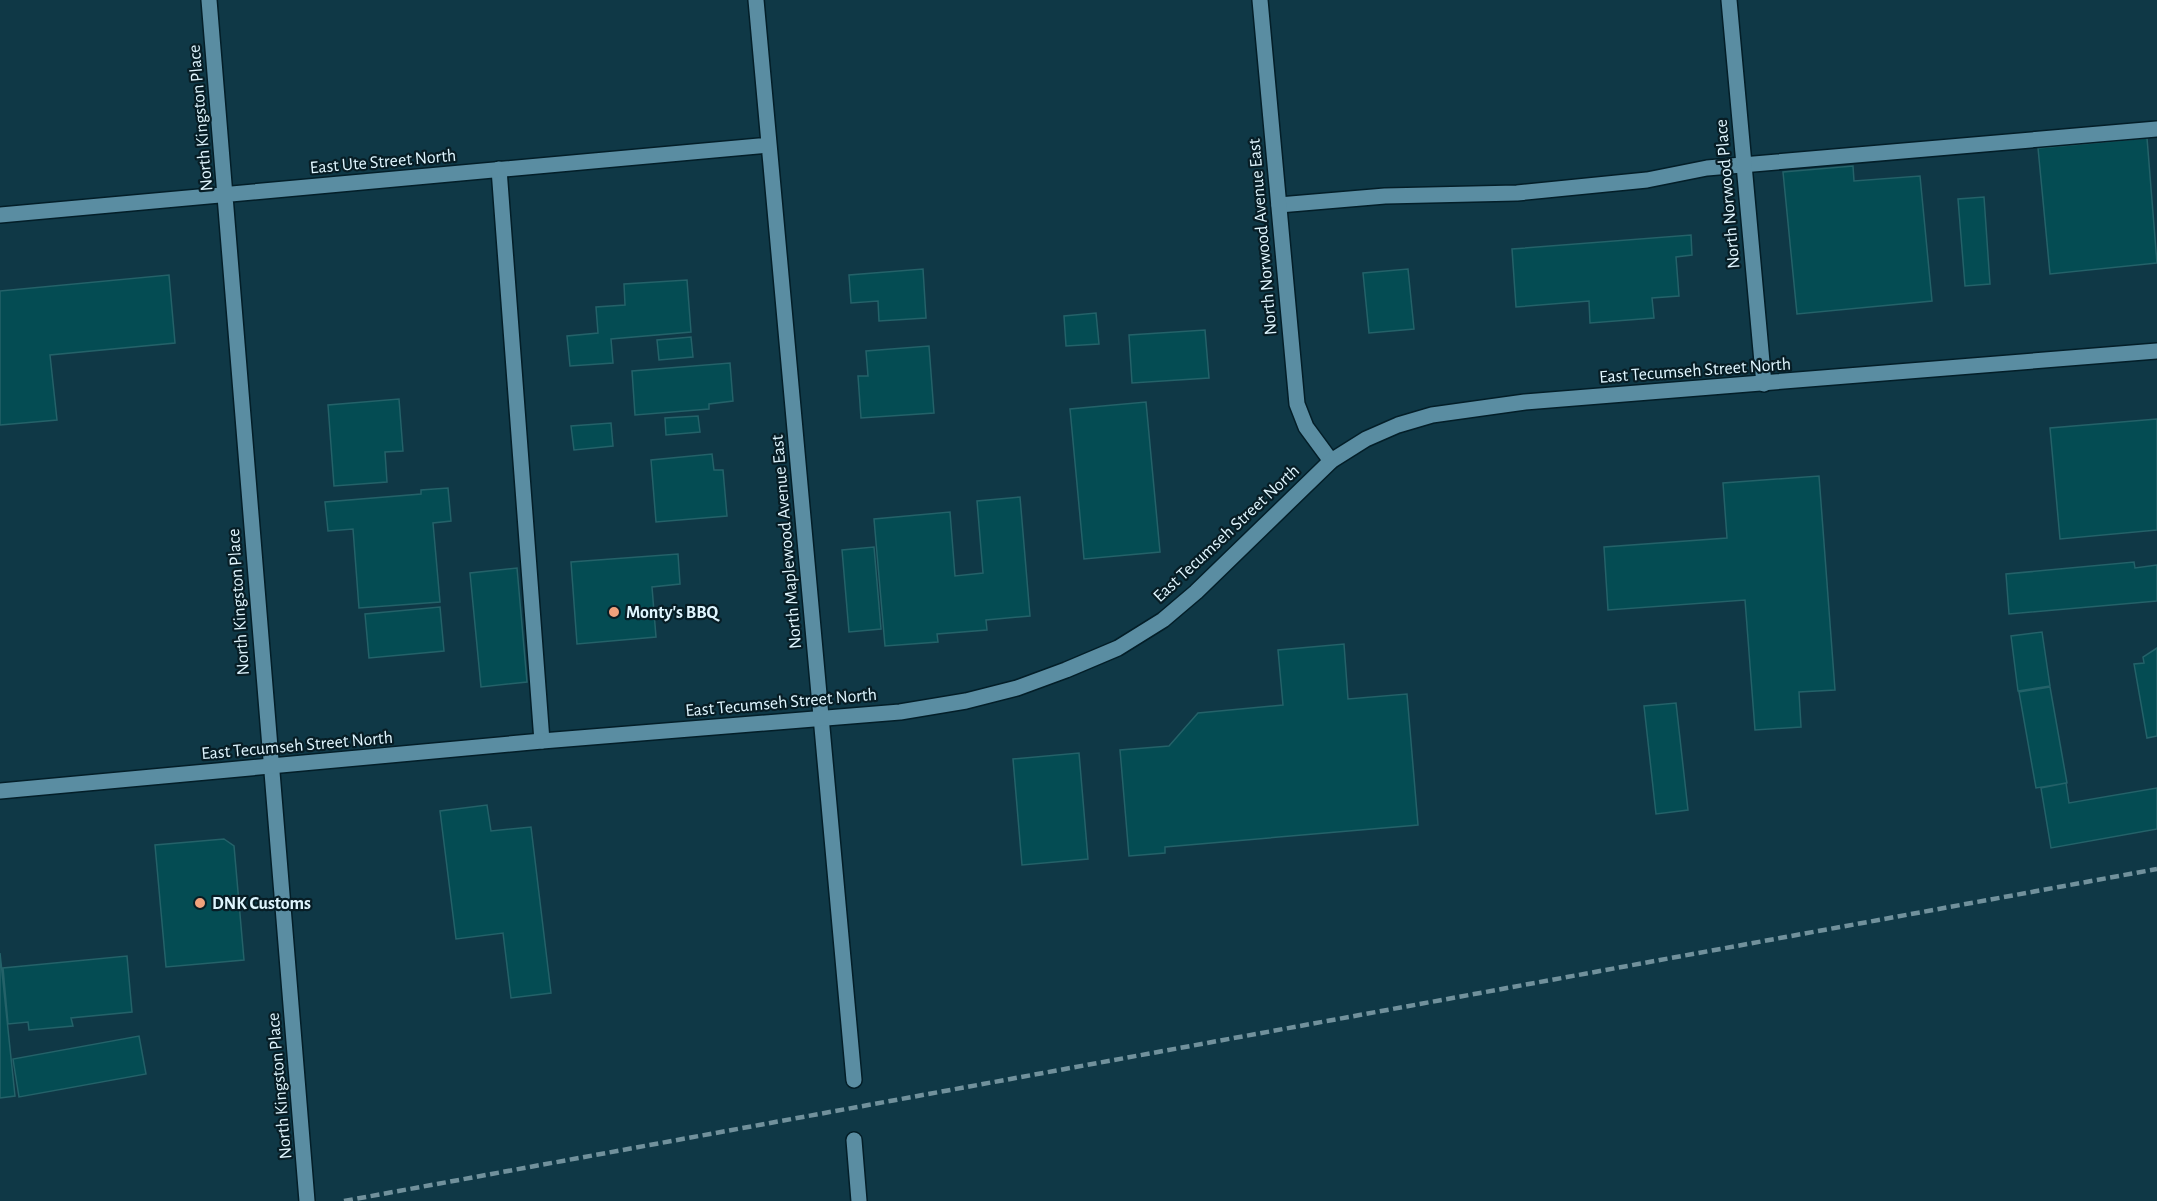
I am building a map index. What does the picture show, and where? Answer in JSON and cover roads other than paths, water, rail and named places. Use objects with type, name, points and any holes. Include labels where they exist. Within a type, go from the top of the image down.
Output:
[{"type":"street","name":"North Kingston Place","points":[[209,0],[307,1201]]},
{"type":"street","name":"North Maplewood Avenue East","points":[[756,0],[854,1080]]},
{"type":"street","name":"North Norwood Avenue East","points":[[1260,0],[1297,404],[1306,427],[1331,461]]},
{"type":"street","name":"North Norwood Place","points":[[1729,0],[1764,384]]},
{"type":"street","points":[[1279,205],[1385,196],[1517,193],[1647,180],[1707,168],[2157,129]]},
{"type":"street","name":"East Ute Street North","points":[[0,215],[769,145]]},
{"type":"street","points":[[499,169],[543,741]]},
{"type":"street","name":"East Tecumseh Street North","points":[[0,791],[543,741],[900,712],[966,701],[1017,688],[1118,648],[1162,620],[1196,592],[1331,461],[1366,439],[1398,425],[1432,415],[1525,402],[2157,351]]},
{"type":"street","points":[[854,1140],[860,1201]]},
{"type":"railway","points":[[344,1201],[2157,869]]},
{"type":"place","name":"Monty's BBQ","points":[[614,612]]},
{"type":"place","name":"DNK Customs","points":[[200,903]]}]
